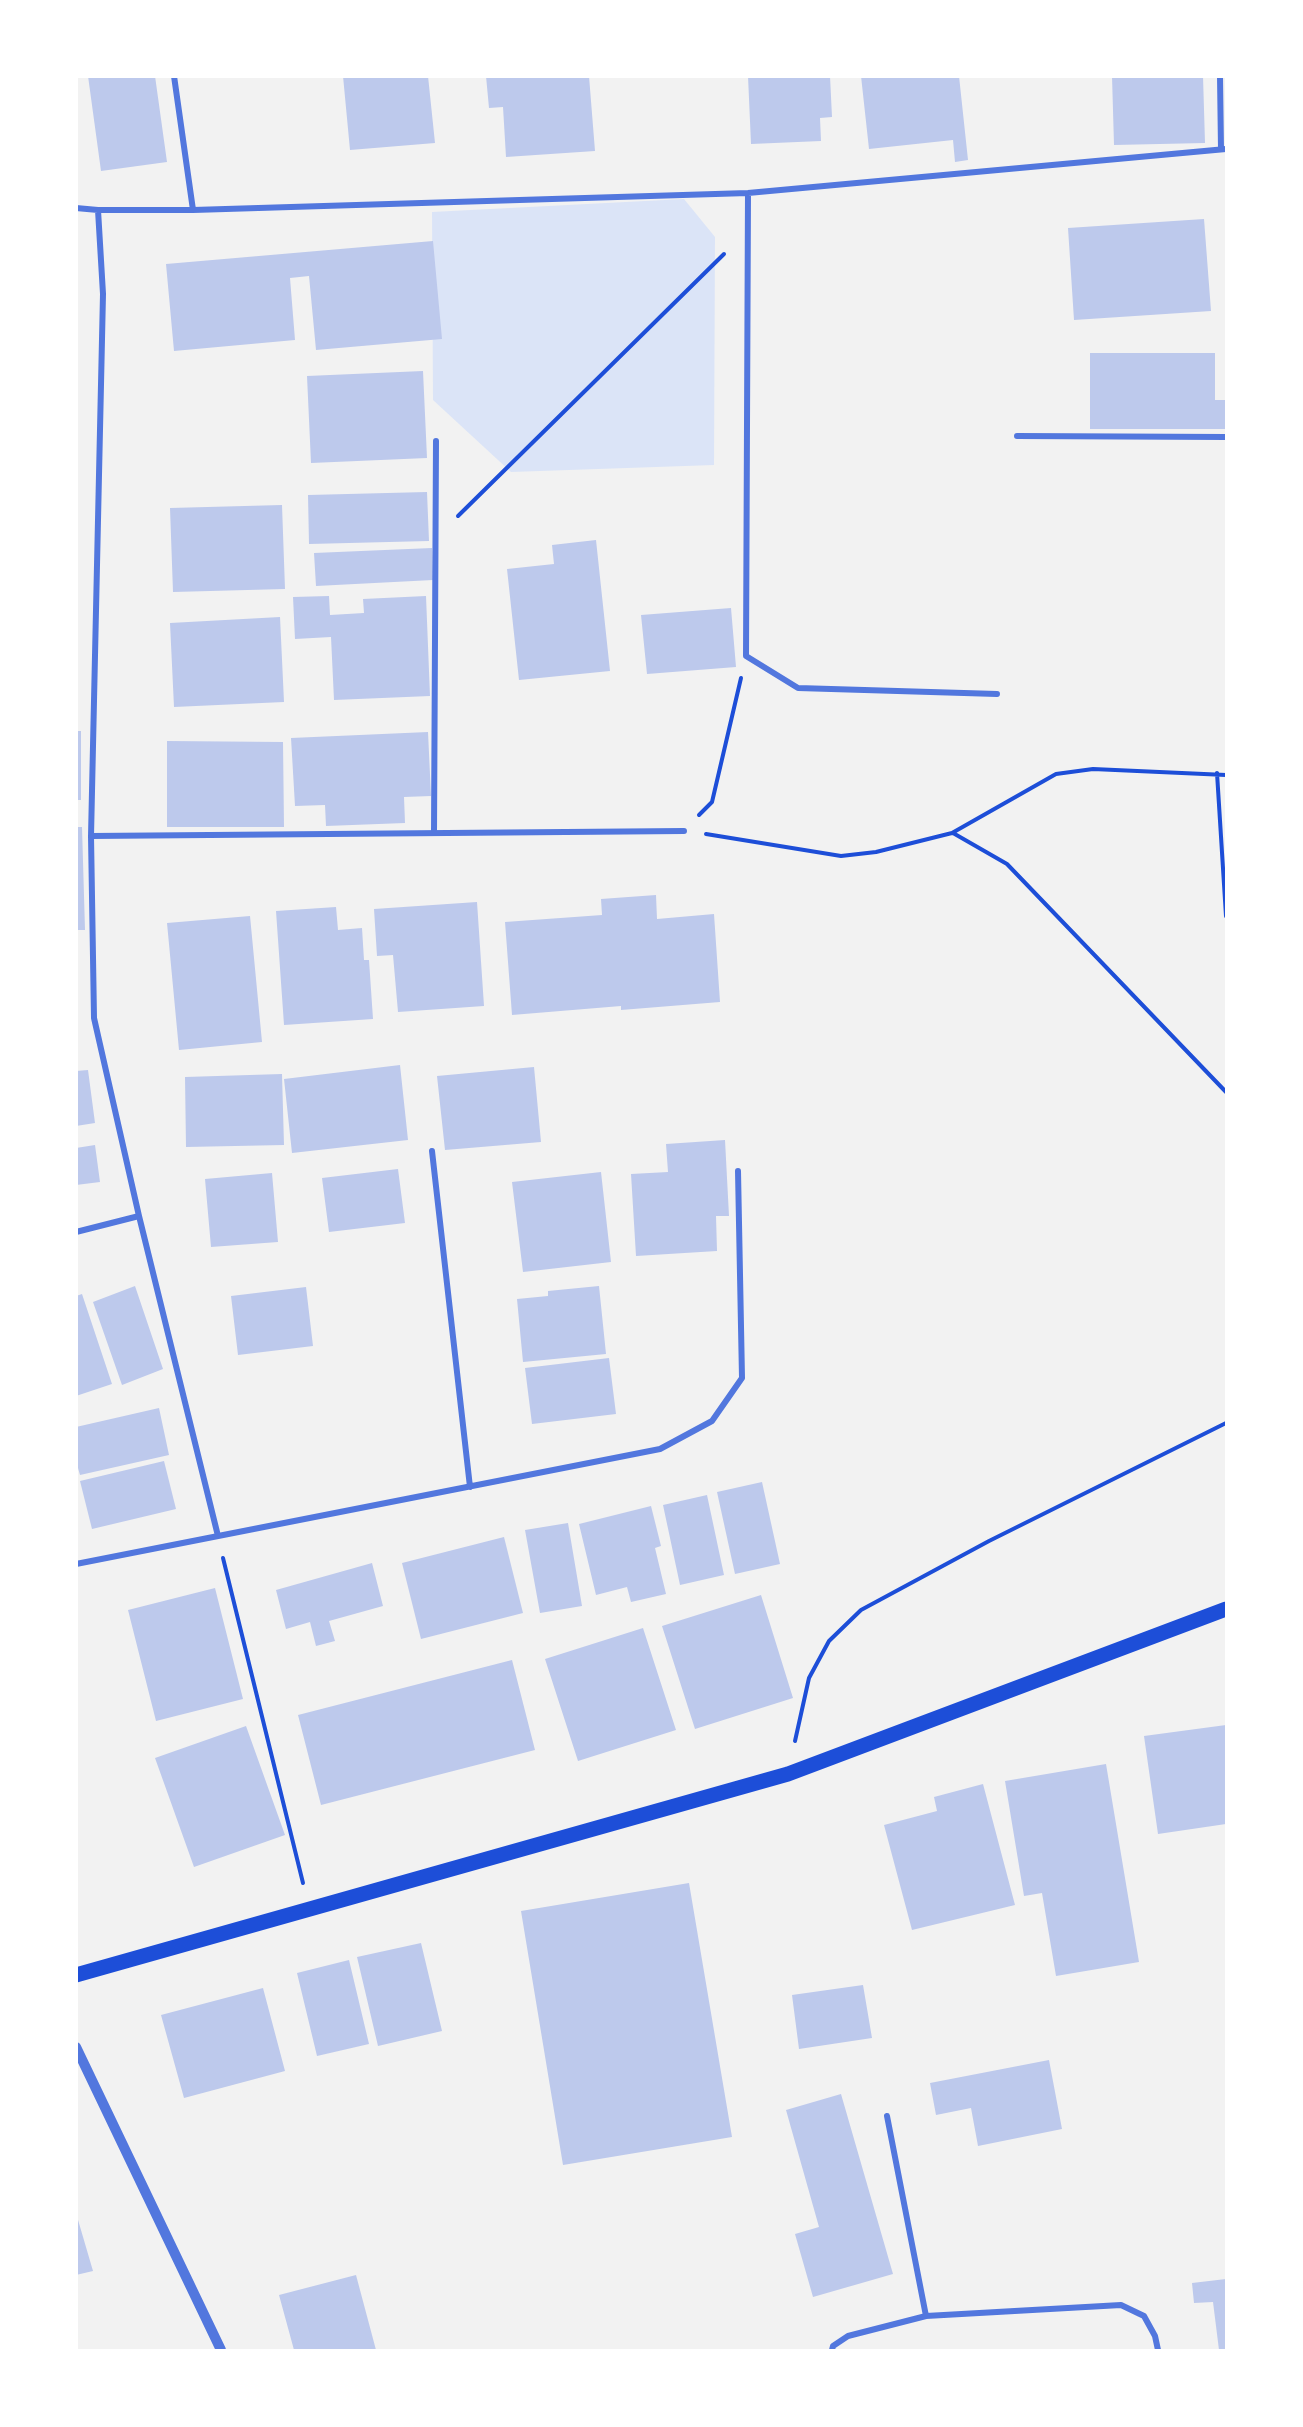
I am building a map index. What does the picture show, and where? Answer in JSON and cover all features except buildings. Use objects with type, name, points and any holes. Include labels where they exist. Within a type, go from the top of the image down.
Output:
[{"type":"main road","points":[[76,1975],[788,1774],[1227,1609]]},
{"type":"street","points":[[174,76],[193,210]]},
{"type":"street","points":[[76,208],[193,210],[748,193],[1224,149],[1220,76]]},
{"type":"street","points":[[748,193],[746,656],[798,688],[997,694]]},
{"type":"street","points":[[98,210],[103,294],[91,836],[94,1018],[139,1216],[218,1536]]},
{"type":"street","points":[[1017,436],[1227,437]]},
{"type":"street","points":[[434,833],[436,441]]},
{"type":"street","points":[[91,836],[684,831]]},
{"type":"street","points":[[432,1151],[470,1487]]},
{"type":"street","points":[[76,1564],[660,1449],[712,1421],[742,1378],[738,1171]]},
{"type":"street","points":[[76,1232],[139,1216]]},
{"type":"street","points":[[76,2047],[221,2350]]},
{"type":"street","points":[[886,2116],[926,2316]]},
{"type":"street","points":[[832,2350],[833,2346],[849,2336],[926,2316],[1121,2305],[1144,2316],[1155,2336],[1158,2350]]},
{"type":"path","points":[[436,538],[748,230]]},
{"type":"path","points":[[684,831],[712,802],[746,656]]},
{"type":"path","points":[[684,831],[841,856],[876,852],[952,833],[1056,774],[1093,769],[1227,775]]},
{"type":"path","points":[[1217,773],[1227,916]]},
{"type":"path","points":[[952,833],[1008,864],[1227,1092]]},
{"type":"path","points":[[788,1774],[809,1678],[829,1641],[861,1611],[989,1541],[1227,1423]]},
{"type":"path","points":[[218,1536],[309,1910]]},
{"type":"shaded area","points":[[684,199],[715,237],[714,465],[511,472],[433,400],[432,212]]}]
